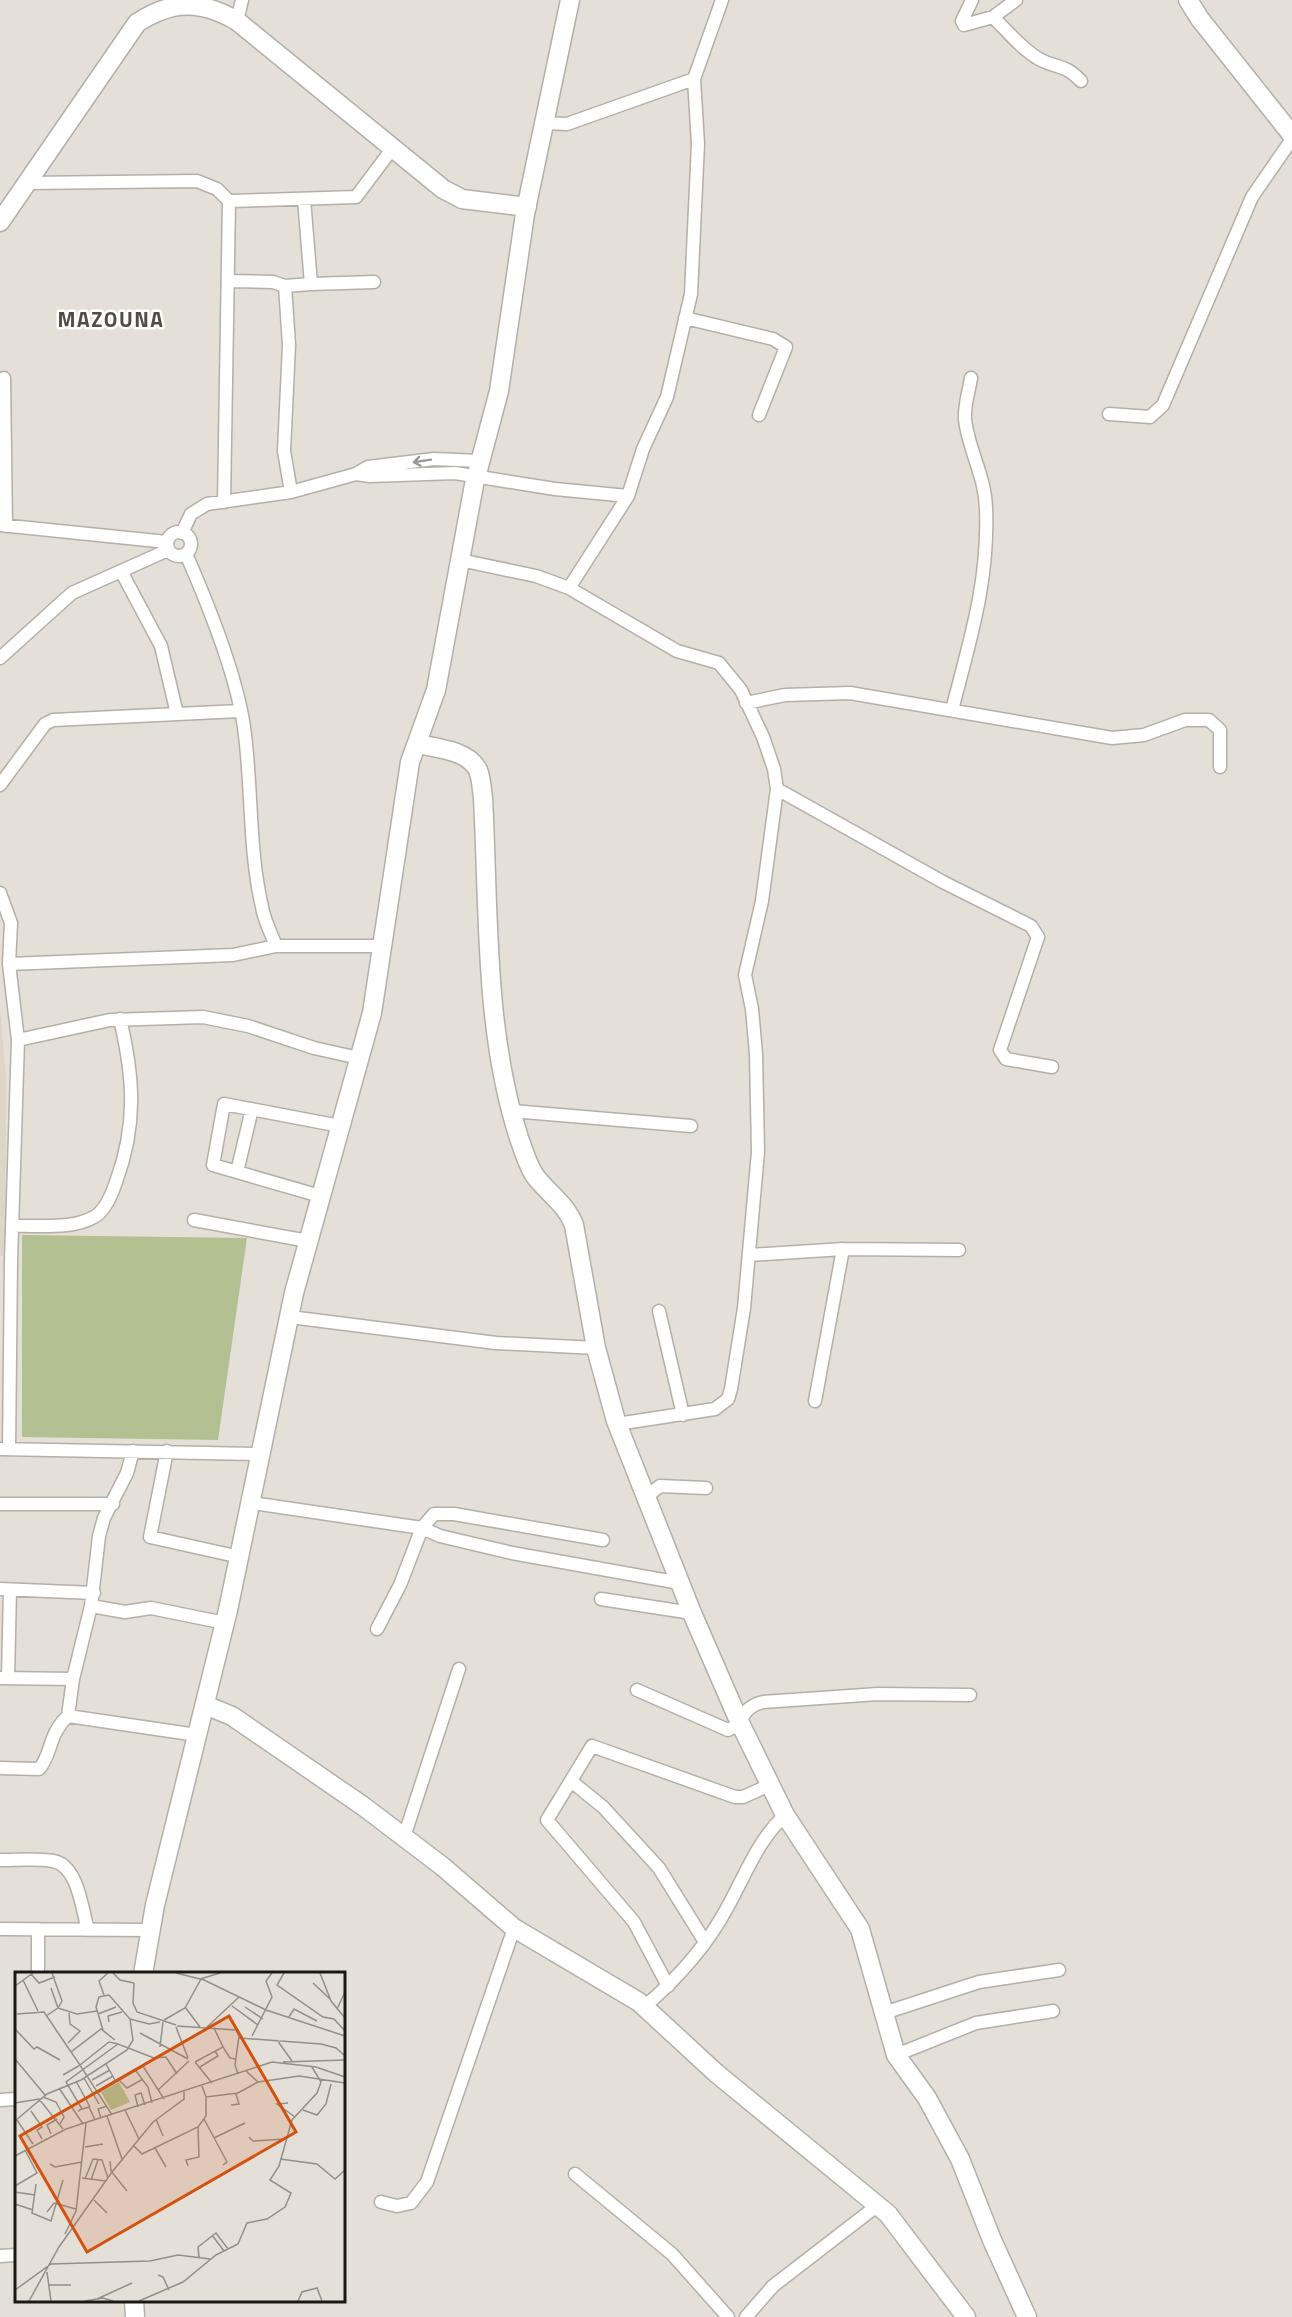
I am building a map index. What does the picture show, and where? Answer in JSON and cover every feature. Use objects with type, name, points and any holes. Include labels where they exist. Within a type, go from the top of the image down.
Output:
[{"type":"main road","points":[[143,1972],[151,1930],[240,1557],[308,1241],[372,1013],[403,801],[417,744],[436,690],[478,468],[499,391],[527,207],[570,0]]},
{"type":"main road","points":[[1188,0],[1200,19],[1292,137]]},
{"type":"main road","points":[[0,222],[137,23],[154,12],[187,4],[208,7],[237,21],[443,189],[462,199],[527,207]]},
{"type":"main road","points":[[417,744],[460,754],[470,759],[478,770],[483,798],[496,1032],[512,1111],[519,1139],[534,1175],[569,1213],[596,1348],[617,1424],[692,1613],[739,1721],[785,1815],[860,1929],[896,2055],[927,2098],[960,2159],[992,2240],[1027,2317]]},
{"type":"main road","points":[[205,1705],[232,1716],[404,1837],[442,1866],[514,1928],[644,2007],[716,2073],[888,2214],[960,2315]]},
{"type":"main road","points":[[134,2302],[135,2317]]},
{"type":"street","points":[[237,21],[242,0]]},
{"type":"street","points":[[569,588],[628,496],[643,449],[667,397],[691,294],[698,144],[694,79],[722,0]]},
{"type":"street","points":[[972,0],[962,24],[982,22],[1016,0]]},
{"type":"street","points":[[993,17],[1031,53],[1042,60],[1069,69],[1080,81]]},
{"type":"street","points":[[544,123],[567,124],[694,79]]},
{"type":"street","points":[[1109,414],[1150,417],[1163,405],[1252,197],[1292,137]]},
{"type":"street","points":[[229,201],[356,197],[392,149]]},
{"type":"street","points":[[28,183],[197,181],[217,189],[229,201],[224,502]]},
{"type":"street","points":[[304,199],[311,284]]},
{"type":"street","points":[[228,281],[273,282],[285,286],[374,282]]},
{"type":"street","points":[[285,286],[289,345],[284,452],[291,492]]},
{"type":"street","points":[[685,318],[773,339],[786,347],[759,416]]},
{"type":"street","points":[[4,378],[3,526],[168,546],[174,555],[186,554]]},
{"type":"street","points":[[952,710],[982,595],[987,550],[986,505],[981,470],[965,416],[971,378]]},
{"type":"street","points":[[0,658],[72,593],[168,546],[171,535],[182,532],[191,514],[207,504],[291,492],[356,474],[370,476],[456,473],[478,468],[555,489],[628,496]]},
{"type":"street","points":[[182,532],[190,540],[190,548],[186,554]]},
{"type":"street","points":[[186,554],[220,643],[240,711],[245,734],[253,852],[262,909],[276,946]]},
{"type":"street","points":[[460,560],[536,576],[569,588],[677,651],[719,663],[741,690],[763,737],[774,768],[777,789],[762,902],[745,975],[752,1009],[759,1112],[750,1255],[728,1399],[715,1410],[617,1424]]},
{"type":"street","points":[[121,571],[161,646],[177,714]]},
{"type":"street","points":[[746,703],[785,695],[850,693],[1112,738],[1144,735],[1185,720],[1209,720],[1220,730],[1220,767]]},
{"type":"street","points":[[0,785],[45,724],[53,720],[240,711]]},
{"type":"street","points":[[777,789],[1036,931],[1038,937],[1000,1050],[1006,1059],[1052,1067]]},
{"type":"street","points":[[0,893],[10,923],[9,964],[18,1040],[12,1226],[5,1261],[5,1449],[262,1454]]},
{"type":"street","points":[[9,964],[233,955],[276,946],[381,946]]},
{"type":"street","points":[[18,1040],[120,1019],[203,1017],[248,1026],[315,1048],[359,1058]]},
{"type":"street","points":[[12,1226],[74,1224],[96,1217],[110,1198],[127,1153],[133,1102],[130,1061],[120,1019]]},
{"type":"street","points":[[320,1196],[213,1165],[224,1104],[340,1126]]},
{"type":"street","points":[[237,1172],[252,1109]]},
{"type":"street","points":[[512,1111],[691,1126]]},
{"type":"street","points":[[194,1220],[308,1241]]},
{"type":"street","points":[[750,1255],[843,1250],[959,1250]]},
{"type":"street","points":[[815,1401],[843,1250]]},
{"type":"street","points":[[659,1311],[683,1415]]},
{"type":"street","points":[[290,1317],[496,1343],[596,1348]]},
{"type":"street","points":[[0,1768],[39,1769],[45,1763],[48,1746],[60,1723],[68,1716],[73,1680],[94,1593],[99,1536],[104,1518],[127,1473],[134,1451]]},
{"type":"street","points":[[167,1451],[150,1537],[240,1557]]},
{"type":"street","points":[[646,1497],[660,1486],[706,1488]]},
{"type":"street","points":[[252,1503],[422,1528],[440,1536],[512,1553],[680,1583]]},
{"type":"street","points":[[0,1504],[113,1504]]},
{"type":"street","points":[[377,1629],[400,1585],[422,1528],[429,1518],[441,1512],[603,1540]]},
{"type":"street","points":[[73,1680],[4,1678],[5,1589],[94,1593]]},
{"type":"street","points":[[601,1599],[692,1613]]},
{"type":"street","points":[[91,1606],[126,1612],[151,1608],[225,1623]]},
{"type":"street","points":[[404,1837],[459,1669]]},
{"type":"street","points":[[636,1690],[721,1729],[732,1729],[749,1706],[763,1702],[878,1694],[970,1695]]},
{"type":"street","points":[[68,1716],[197,1735]]},
{"type":"street","points":[[668,1986],[634,1922],[547,1820],[592,1746],[735,1797],[743,1797],[770,1785]]},
{"type":"street","points":[[571,1781],[603,1807],[659,1868],[705,1942]]},
{"type":"street","points":[[644,2007],[668,1986],[705,1942],[726,1910],[767,1832],[785,1815]]},
{"type":"street","points":[[0,1860],[53,1861],[64,1865],[76,1887],[88,1929]]},
{"type":"street","points":[[381,2202],[397,2206],[411,2203],[427,2182],[514,1928]]},
{"type":"street","points":[[0,1929],[151,1930]]},
{"type":"street","points":[[38,1972],[39,1929]]},
{"type":"street","points":[[884,2013],[979,1982],[1059,1970]]},
{"type":"street","points":[[896,2055],[976,2023],[1053,2011]]},
{"type":"street","points":[[0,2100],[15,2099]]},
{"type":"street","points":[[575,2174],[672,2254],[728,2317]]},
{"type":"street","points":[[746,2317],[773,2286],[878,2205]]},
{"type":"street","points":[[0,2256],[15,2255]]},
{"type":"shaded area","points":[[0,1009],[6,1079],[5,1256],[0,1256]]},
{"type":"green space","points":[[22,1235],[247,1238],[218,1440],[22,1437]]},
{"type":"district","name":"MAZOUNA","points":[[111,319]]}]
